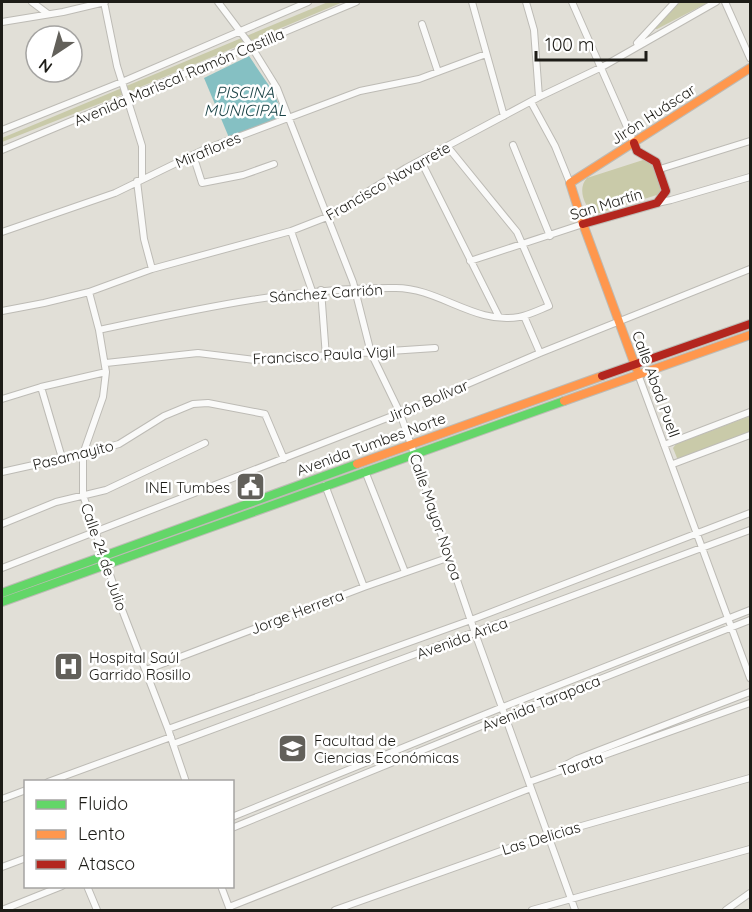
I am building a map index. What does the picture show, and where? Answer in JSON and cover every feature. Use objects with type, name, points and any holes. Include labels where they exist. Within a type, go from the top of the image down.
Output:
[{"type":"main road","name":"Jirón Huáscar","points":[[570,183],[750,68]]},
{"type":"main road","points":[[634,143],[637,151],[652,158],[660,169],[666,191],[657,203]]},
{"type":"main road","name":"Calle Abad Puell","points":[[570,183],[638,374]]},
{"type":"main road","name":"San Martín","points":[[583,224],[657,203]]},
{"type":"main road","name":"Avenida Tumbes Norte","points":[[2,602],[411,444],[750,324]]},
{"type":"main road","name":"Avenida Tumbes Norte","points":[[2,593],[325,485],[750,335]]},
{"type":"street","points":[[32,2],[48,14]]},
{"type":"street","points":[[2,22],[105,2],[117,66],[142,146],[140,180],[144,239],[152,270]]},
{"type":"street","name":"Calle Mayor Novoa","points":[[218,2],[251,45],[277,88],[289,118],[354,290],[371,353],[400,413],[475,633],[575,910]]},
{"type":"street","name":"Avenida Mariscal Ramón Castilla","points":[[2,130],[122,82],[308,2]]},
{"type":"street","name":"Avenida Mariscal Ramón Castilla","points":[[2,150],[356,2]]},
{"type":"street","points":[[472,2],[504,116]]},
{"type":"street","points":[[526,2],[534,30],[539,97]]},
{"type":"street","points":[[572,2],[634,143]]},
{"type":"street","points":[[633,48],[675,2]]},
{"type":"street","name":"Francisco Navarrete","points":[[2,311],[89,292],[152,270],[291,231],[327,217],[447,146],[539,97],[602,68],[716,2]]},
{"type":"street","points":[[726,2],[750,58]]},
{"type":"street","points":[[422,24],[438,72]]},
{"type":"street","name":"Miraflores","points":[[2,232],[115,193],[193,155],[360,91],[404,83],[486,54]]},
{"type":"street","name":"Calle Abad Puell","points":[[531,102],[555,146],[570,183]]},
{"type":"street","points":[[660,169],[750,141]]},
{"type":"street","points":[[513,145],[550,236]]},
{"type":"street","points":[[447,146],[517,232],[524,244]]},
{"type":"street","points":[[193,155],[202,183],[243,175],[274,164]]},
{"type":"street","points":[[421,161],[499,317]]},
{"type":"street","name":"San Martín","points":[[657,203],[671,201],[750,177]]},
{"type":"street","name":"San Martín","points":[[470,261],[583,224]]},
{"type":"street","points":[[291,231],[312,291]]},
{"type":"street","name":"Sánchez Carrión","points":[[99,330],[216,305],[321,290],[410,289],[440,298],[481,315],[524,316],[549,306],[524,244]]},
{"type":"street","name":"Jirón Bolívar","points":[[2,568],[400,413],[540,353],[750,269]]},
{"type":"street","points":[[321,290],[326,357]]},
{"type":"street","name":"Calle 24 de Julio","points":[[89,292],[99,330],[106,372],[103,397],[83,454],[82,495],[185,780]]},
{"type":"street","points":[[524,316],[540,353]]},
{"type":"street","name":"Francisco Paula Vigil","points":[[106,363],[198,353],[255,360],[435,348]]},
{"type":"street","points":[[2,399],[41,387],[106,372]]},
{"type":"street","name":"Calle Abad Puell","points":[[638,374],[750,678]]},
{"type":"street","points":[[41,387],[62,458]]},
{"type":"street","name":"Pasamayito","points":[[2,472],[119,444],[164,416],[183,407],[201,403],[266,414],[284,459]]},
{"type":"street","points":[[664,445],[750,412]]},
{"type":"street","points":[[673,464],[750,435]]},
{"type":"street","points":[[2,524],[34,510],[106,490],[205,443]]},
{"type":"street","points":[[365,471],[405,572]]},
{"type":"street","points":[[325,485],[364,587]]},
{"type":"street","points":[[168,729],[471,620],[750,513]]},
{"type":"street","name":"Avenida Arica","points":[[54,780],[475,633],[750,530]]},
{"type":"street","name":"Jorge Herrera","points":[[146,670],[364,587],[450,557]]},
{"type":"street","points":[[234,816],[750,610]]},
{"type":"street","name":"Avenida Tarapaca","points":[[234,827],[506,716],[750,620]]},
{"type":"street","name":"Tarata","points":[[549,774],[577,759],[750,692]]},
{"type":"street","name":"Tarata","points":[[549,774],[750,703]]},
{"type":"street","points":[[222,888],[229,909],[530,785],[549,774]]},
{"type":"street","name":"Las Delicias","points":[[335,910],[548,835],[750,778]]},
{"type":"street","points":[[2,799],[24,791]]},
{"type":"street","points":[[532,910],[750,849]]},
{"type":"street","points":[[2,867],[24,859]]},
{"type":"street","points":[[2,910],[57,888]]},
{"type":"street","points":[[88,888],[97,910]]},
{"type":"street","points":[[726,910],[750,893]]},
{"type":"green space","points":[[328,2],[343,2],[126,93],[124,87]]},
{"type":"green space","points":[[680,2],[709,2],[655,29],[655,26]]},
{"type":"green space","points":[[122,88],[124,94],[2,142],[2,138]]},
{"type":"green space","points":[[643,160],[653,163],[663,189],[660,194],[596,214],[588,207],[582,192],[587,178]]},
{"type":"green space","points":[[750,416],[750,432],[677,458],[673,448],[676,444]]},
{"type":"water","name":"PISCINA MUNICIPAL","points":[[249,56],[274,93],[285,120],[230,140],[204,78]]},
{"type":"traffic: fast","points":[[2,602],[564,401]]},
{"type":"traffic: fast","points":[[2,593],[357,464]]},
{"type":"traffic: slow","points":[[636,368],[570,183],[750,68]]},
{"type":"traffic: slow","points":[[564,401],[750,335]]},
{"type":"traffic: slow","points":[[357,464],[602,376]]},
{"type":"traffic: jam","points":[[583,224],[657,203],[666,191],[656,162],[637,151],[634,143]]},
{"type":"traffic: jam","points":[[602,376],[750,324]]},
{"type":"place","name":"INEI Tumbes","points":[[251,487]]},
{"type":"place","name":"Hospital Saúl Garrido Rosillo","points":[[68,666]]},
{"type":"place","name":"Facultad de Ciencias Económicas","points":[[293,749]]}]
